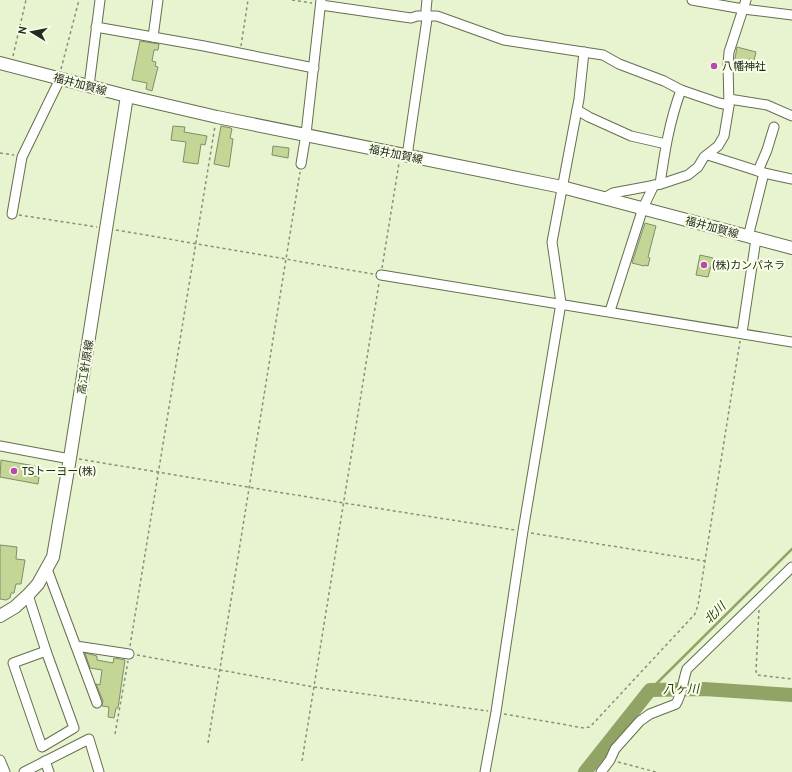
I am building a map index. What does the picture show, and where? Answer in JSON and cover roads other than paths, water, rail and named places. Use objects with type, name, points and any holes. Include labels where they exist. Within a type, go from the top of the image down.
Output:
[{"type":"main road","name":"福井加賀線","points":[[5,64],[127,96],[217,117],[306,134],[562,188],[792,248]]},
{"type":"main road","name":"高江針原線","points":[[0,616],[15,607],[38,584],[53,557],[107,229],[127,96]]},
{"type":"street","points":[[90,86],[100,0]]},
{"type":"street","points":[[153,37],[158,0]]},
{"type":"street","points":[[403,155],[427,16],[427,0]]},
{"type":"street","points":[[692,0],[744,4],[792,15]]},
{"type":"street","points":[[301,164],[306,134],[321,2],[411,18],[416,16],[437,16],[504,40],[602,55],[620,64],[664,81],[681,90],[719,103],[729,102],[768,105],[792,116]]},
{"type":"street","points":[[604,198],[613,192],[657,184],[688,175],[698,167],[704,157],[718,146],[724,136],[729,102],[729,52],[744,4]]},
{"type":"street","points":[[96,27],[314,68]]},
{"type":"street","points":[[485,772],[496,712],[523,531],[561,303],[552,242],[577,110],[584,52]]},
{"type":"street","points":[[12,214],[22,157],[59,78]]},
{"type":"street","points":[[610,311],[643,208],[657,184],[673,111],[681,90]]},
{"type":"street","points":[[577,110],[631,136],[666,144]]},
{"type":"street","points":[[742,333],[752,238],[761,172],[774,127]]},
{"type":"street","points":[[708,155],[761,172],[792,179]]},
{"type":"street","points":[[381,275],[561,303],[792,342]]},
{"type":"street","points":[[0,446],[70,458]]},
{"type":"street","points":[[601,772],[610,760],[615,749],[640,721],[650,714],[676,704],[687,669],[792,567]]},
{"type":"street","points":[[47,569],[97,703]]},
{"type":"street","points":[[28,595],[46,651],[74,728],[42,748],[13,663],[46,651]]},
{"type":"street","points":[[76,646],[129,654]]},
{"type":"street","points":[[24,772],[89,739],[99,772]]},
{"type":"street","points":[[0,760],[5,772]]},
{"type":"street","points":[[45,761],[49,772]]},
{"type":"waterway","name":"北川","points":[[650,690],[792,549]]},
{"type":"waterway","name":"八ヶ川","points":[[585,772],[650,690],[704,689],[792,695]]},
{"type":"place","name":"八幡神社","points":[[714,66]]},
{"type":"place","name":"(株)カンパネラ","points":[[704,265]]},
{"type":"place","name":"TSトーヨー(株)","points":[[14,471]]}]
